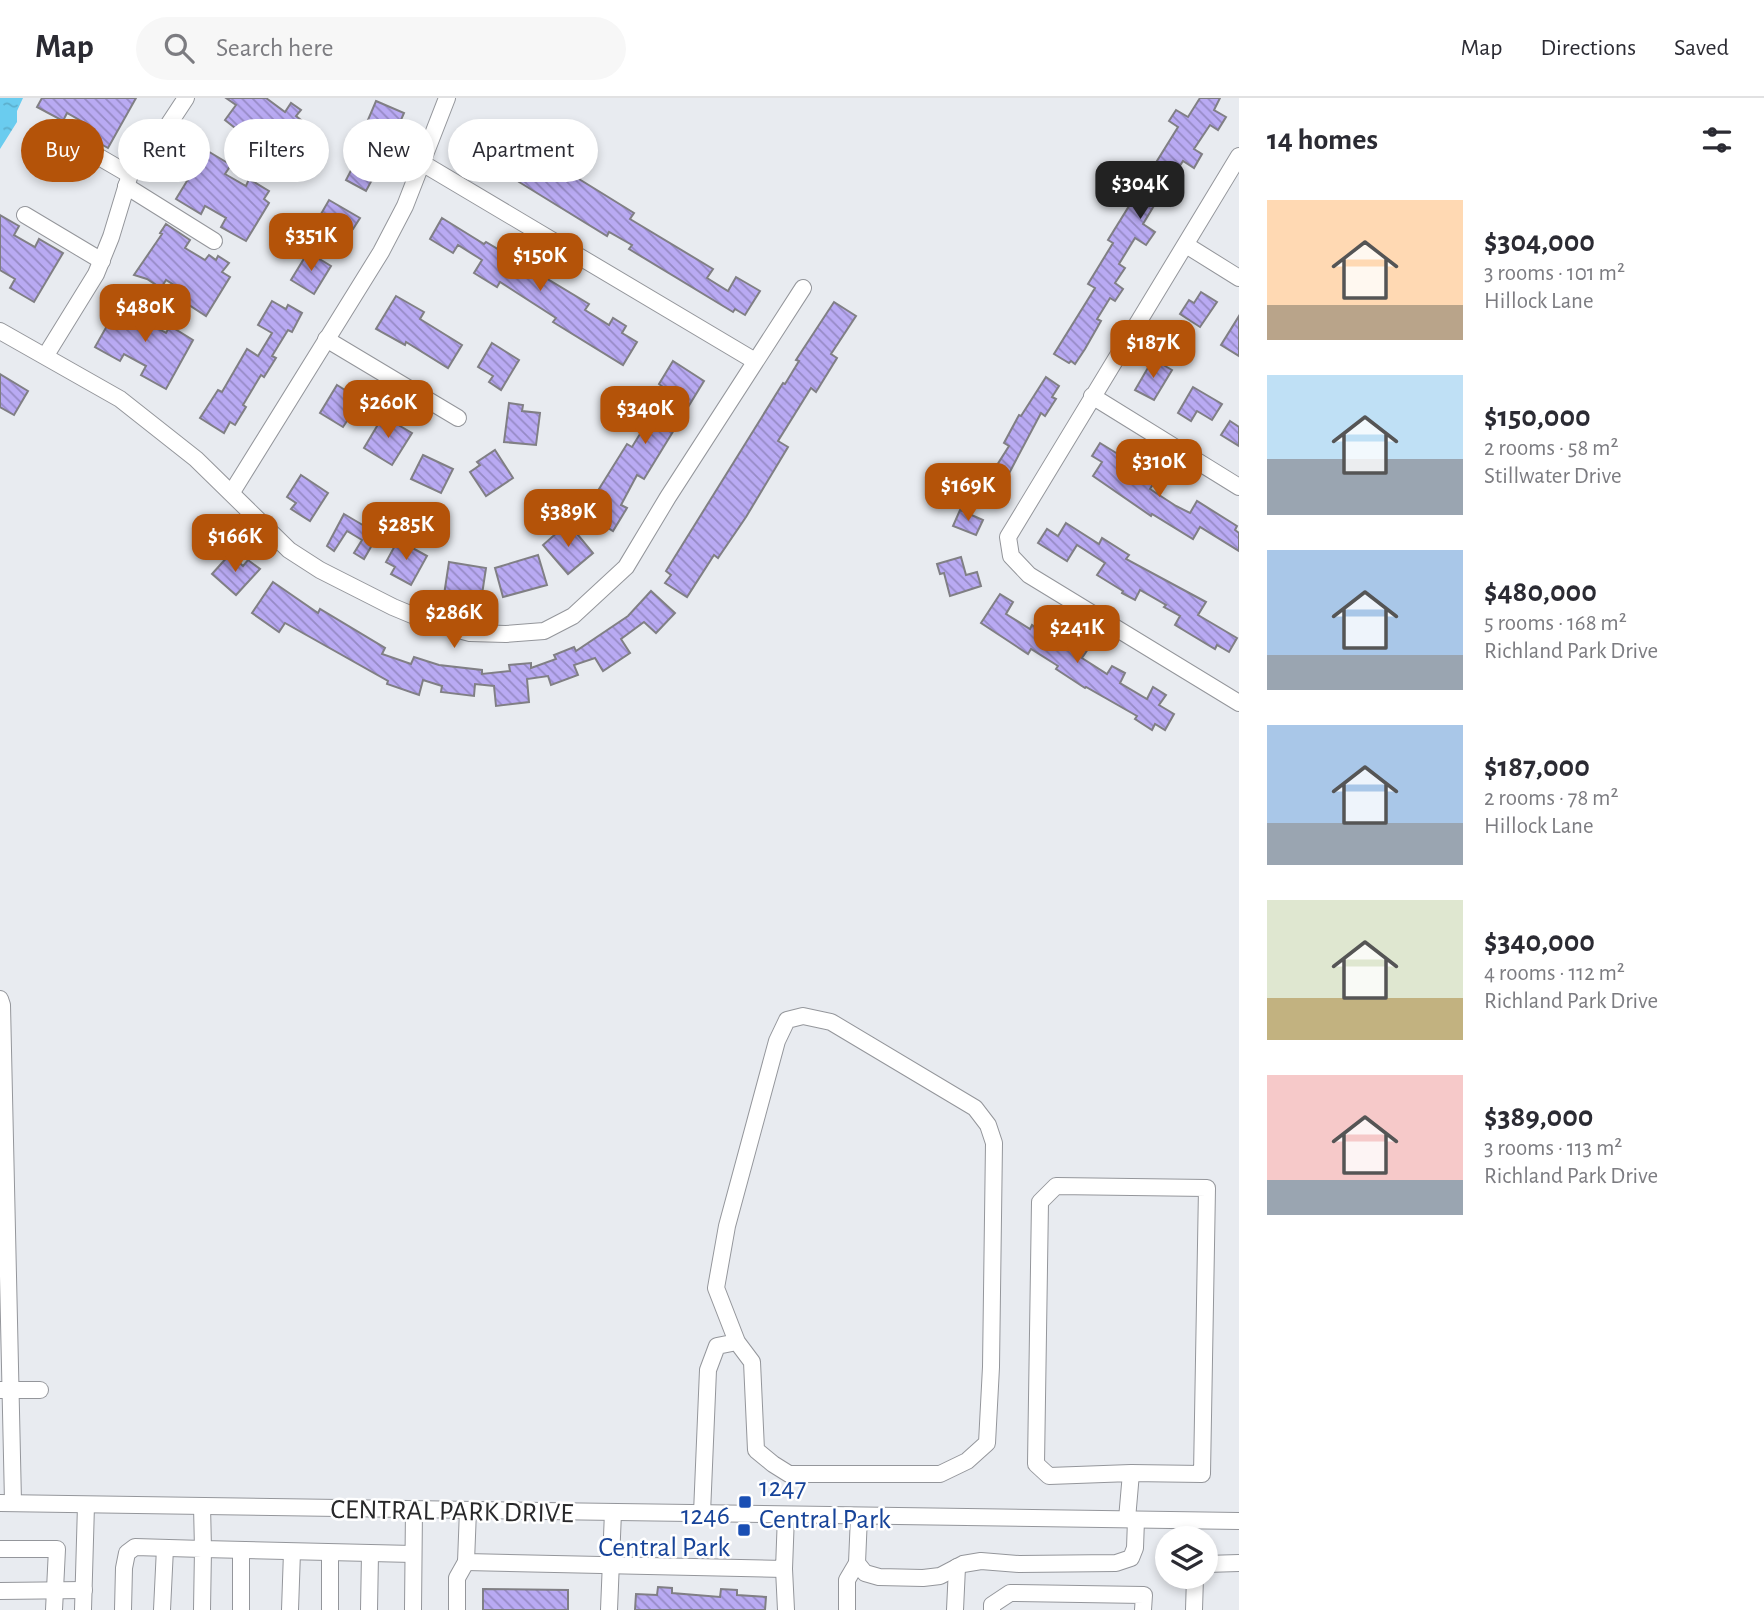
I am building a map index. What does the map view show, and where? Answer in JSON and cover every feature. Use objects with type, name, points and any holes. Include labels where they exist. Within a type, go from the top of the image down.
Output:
[{"type":"street","points":[[172,119],[186,98]]},
{"type":"street","points":[[434,132],[447,98]]},
{"type":"street","points":[[1239,156],[1008,537],[1011,556],[1029,575],[1239,703]]},
{"type":"street","points":[[434,170],[755,361]]},
{"type":"street","points":[[46,355],[96,274],[128,182]]},
{"type":"street","points":[[129,182],[214,241]]},
{"type":"street","points":[[232,492],[381,252],[414,182]]},
{"type":"street","points":[[25,215],[102,261]]},
{"type":"street","points":[[1186,245],[1239,278]]},
{"type":"street","points":[[0,331],[120,399],[196,459],[289,550],[320,570],[429,622],[470,633],[506,634],[544,631],[573,616],[626,567],[803,288]]},
{"type":"street","points":[[326,339],[458,418]]},
{"type":"street","points":[[1092,396],[1239,487]]},
{"type":"street","points":[[0,999],[6,1502]]},
{"type":"street","points":[[803,1016],[831,1022],[975,1108],[988,1125],[994,1143],[991,1367],[987,1443],[967,1461],[940,1474],[789,1474],[756,1450],[752,1362],[737,1342],[716,1288],[727,1226],[777,1041],[787,1020],[803,1016]]},
{"type":"street","points":[[1056,1186],[1207,1188],[1202,1474],[1131,1473],[1049,1476],[1036,1464],[1040,1202],[1056,1186]]},
{"type":"street","points":[[702,1513],[708,1370],[717,1346],[737,1342]]},
{"type":"street","points":[[5,1390],[40,1390]]},
{"type":"street","points":[[857,1563],[865,1573],[879,1577],[923,1578],[940,1576],[957,1567],[981,1561],[1018,1564],[1116,1563],[1131,1558],[1135,1548],[1131,1520],[1131,1473]]},
{"type":"street","name":"CENTRAL PARK DRIVE","points":[[6,1502],[1239,1521]]},
{"type":"street","points":[[83,1610],[86,1505]]},
{"type":"street","points":[[202,1506],[202,1610]]},
{"type":"street","points":[[413,1610],[414,1509]]},
{"type":"street","points":[[457,1610],[457,1578],[466,1562],[468,1510]]},
{"type":"street","points":[[609,1610],[613,1512]]},
{"type":"street","points":[[786,1515],[786,1610]]},
{"type":"street","points":[[847,1610],[847,1580],[857,1563],[859,1516]]},
{"type":"street","points":[[123,1610],[124,1568],[127,1553],[135,1547],[413,1555]]},
{"type":"street","points":[[162,1610],[165,1548]]},
{"type":"street","points":[[0,1549],[57,1549],[54,1610]]},
{"type":"street","points":[[241,1550],[241,1610]]},
{"type":"street","points":[[289,1610],[292,1552]]},
{"type":"street","points":[[330,1553],[330,1610]]},
{"type":"street","points":[[369,1610],[370,1553]]},
{"type":"street","points":[[466,1562],[784,1569]]},
{"type":"street","points":[[1218,1564],[1239,1563]]},
{"type":"street","points":[[955,1610],[957,1567]]},
{"type":"street","points":[[1194,1610],[1195,1589]]},
{"type":"street","points":[[0,1591],[83,1590]]},
{"type":"street","points":[[992,1610],[992,1605],[1010,1593],[1144,1595],[1143,1610]]},
{"type":"water","points":[[0,98],[23,98],[17,111],[17,122],[0,149]]},
{"type":"building","points":[[42,98],[136,98],[124,119],[118,119],[118,130],[108,148],[104,146],[104,119],[78,119],[67,113],[64,119],[59,119],[37,107]]},
{"type":"building","points":[[226,98],[266,98],[285,112],[291,103],[301,110],[296,116],[300,119],[226,119],[236,105]]},
{"type":"building","points":[[1200,98],[1220,98],[1214,110],[1226,117],[1218,130],[1210,125],[1194,149],[1202,154],[1194,168],[1183,161],[1167,186],[1178,193],[1170,206],[1158,199],[1143,224],[1155,232],[1146,245],[1135,238],[1119,264],[1125,268],[1115,283],[1123,289],[1115,301],[1110,298],[1097,319],[1101,321],[1075,364],[1071,361],[1069,363],[1054,354],[1095,288],[1088,284],[1113,243],[1108,240],[1178,127],[1169,121],[1176,110],[1188,117]]},
{"type":"building","points":[[376,101],[404,113],[401,119],[368,119]]},
{"type":"building","points":[[210,152],[224,161],[224,182],[239,182],[246,186],[248,182],[254,182],[269,191],[264,199],[269,203],[246,241],[221,227],[226,218],[205,206],[201,214],[176,199],[186,182],[210,182]]},
{"type":"building","points":[[350,182],[371,182],[366,191]]},
{"type":"building","points":[[519,182],[584,182],[634,213],[630,219],[713,269],[707,278],[728,291],[736,277],[760,291],[745,315],[735,309],[733,312],[629,249],[632,245],[609,232],[607,236]]},
{"type":"building","points":[[329,200],[360,218],[353,229],[349,227],[340,244],[313,228]]},
{"type":"building","points":[[0,215],[19,226],[14,235],[35,247],[39,239],[63,253],[34,302],[10,288],[15,279],[0,270]]},
{"type":"building","points":[[442,218],[589,304],[585,310],[609,325],[613,318],[626,326],[622,333],[637,342],[623,365],[553,322],[556,318],[500,282],[497,287],[474,273],[482,260],[458,245],[453,253],[430,239]]},
{"type":"building","points":[[166,224],[190,240],[185,248],[205,260],[209,255],[216,260],[218,256],[229,263],[222,272],[230,277],[206,316],[183,301],[185,292],[166,280],[161,288],[134,275]]},
{"type":"building","points":[[308,252],[331,266],[314,294],[291,280]]},
{"type":"building","points":[[1201,292],[1217,302],[1200,327],[1180,314],[1189,300],[1194,303]]},
{"type":"building","points":[[396,296],[424,312],[420,319],[462,345],[448,368],[406,342],[405,345],[376,329]]},
{"type":"building","points":[[272,301],[286,309],[288,305],[302,313],[292,332],[288,330],[272,356],[276,358],[264,377],[261,375],[243,405],[246,407],[235,425],[230,422],[224,433],[200,418],[218,390],[222,392],[247,349],[258,356],[272,333],[258,325]]},
{"type":"building","points":[[130,302],[141,308],[139,312],[147,316],[144,321],[166,333],[170,326],[193,340],[166,389],[141,375],[146,366],[124,354],[120,361],[95,347],[117,308],[124,312]]},
{"type":"building","points":[[834,302],[856,316],[831,354],[837,358],[816,392],[811,388],[778,441],[788,447],[746,517],[718,558],[714,555],[687,597],[665,583],[671,575],[666,571]]},
{"type":"building","points":[[1239,316],[1239,356],[1221,345]]},
{"type":"building","points":[[492,343],[519,360],[501,390],[489,382],[493,376],[478,367]]},
{"type":"building","points":[[1153,359],[1172,370],[1154,400],[1135,390]]},
{"type":"building","points":[[673,361],[704,381],[644,479],[637,475],[621,505],[627,508],[613,531],[584,513],[627,444],[632,447],[667,390],[659,384]]},
{"type":"building","points":[[0,374],[28,391],[14,415],[0,407]]},
{"type":"building","points":[[1046,377],[1059,386],[1052,397],[1056,399],[1045,416],[1041,413],[1005,481],[992,473],[1009,446],[1004,443],[1019,415],[1021,416]]},
{"type":"building","points":[[337,385],[366,403],[356,418],[351,415],[343,427],[320,413]]},
{"type":"building","points":[[1193,387],[1222,404],[1212,420],[1197,411],[1191,421],[1178,413]]},
{"type":"building","points":[[509,403],[523,405],[522,411],[540,413],[536,445],[504,442]]},
{"type":"building","points":[[383,416],[412,433],[392,465],[364,448]]},
{"type":"building","points":[[1230,421],[1239,427],[1239,446],[1221,435]]},
{"type":"building","points":[[1100,443],[1157,478],[1150,489],[1176,506],[1190,513],[1197,501],[1237,526],[1235,530],[1239,533],[1239,551],[1200,527],[1193,539],[1152,514],[1151,516],[1093,476],[1102,462],[1092,456]]},
{"type":"building","points":[[495,450],[513,478],[486,496],[470,472],[480,465],[477,462]]},
{"type":"building","points":[[423,455],[453,469],[441,493],[411,479]]},
{"type":"building","points":[[301,475],[328,493],[310,521],[291,509],[296,503],[287,497]]},
{"type":"building","points":[[960,510],[983,520],[976,535],[953,526]]},
{"type":"building","points":[[344,514],[373,531],[367,542],[372,545],[364,559],[354,553],[362,540],[347,531],[334,551],[327,546]]},
{"type":"building","points":[[568,523],[593,553],[568,574],[543,545]]},
{"type":"building","points":[[1066,523],[1099,544],[1102,538],[1129,555],[1126,559],[1206,602],[1198,615],[1237,638],[1229,652],[1217,645],[1215,649],[1175,625],[1180,616],[1140,590],[1135,600],[1122,593],[1123,591],[1097,575],[1105,563],[1077,545],[1067,561],[1038,543],[1047,529],[1058,536]]},
{"type":"building","points":[[398,540],[427,556],[411,585],[391,574],[395,567],[386,562]]},
{"type":"building","points":[[230,554],[243,566],[248,560],[260,569],[236,595],[212,574]]},
{"type":"building","points":[[538,555],[547,585],[503,597],[495,568]]},
{"type":"building","points":[[961,557],[966,575],[977,572],[981,586],[950,596],[944,573],[940,574],[937,564]]},
{"type":"building","points":[[449,562],[486,568],[481,601],[444,595]]},
{"type":"building","points":[[273,582],[318,613],[320,609],[385,648],[382,654],[411,664],[414,657],[439,665],[482,670],[482,674],[510,671],[509,665],[531,663],[531,668],[556,659],[554,655],[574,647],[576,651],[628,616],[651,591],[675,613],[656,633],[644,622],[621,639],[630,653],[603,671],[595,658],[574,665],[578,675],[551,685],[548,676],[527,679],[529,702],[496,706],[494,686],[475,684],[474,696],[441,692],[442,686],[423,680],[419,695],[387,684],[388,681],[285,623],[279,632],[252,613]]},
{"type":"building","points":[[1000,594],[1013,602],[1006,614],[1030,629],[1032,625],[1047,635],[1053,627],[1088,649],[1082,658],[1107,674],[1112,666],[1125,673],[1120,683],[1147,699],[1153,687],[1166,695],[1159,705],[1174,714],[1165,730],[1155,724],[1152,730],[1135,719],[1137,716],[1085,688],[1031,649],[1028,654],[981,623]]},
{"type":"building","points":[[658,1587],[672,1588],[672,1593],[720,1597],[721,1589],[737,1590],[737,1595],[766,1597],[765,1610],[635,1610],[636,1594],[657,1595]]},
{"type":"building","points":[[483,1589],[568,1590],[568,1610],[483,1610]]},
{"type":"place","name":"1247 Central Park","points":[[745,1502]]},
{"type":"place","name":"1246 Central Park","points":[[744,1530]]}]
